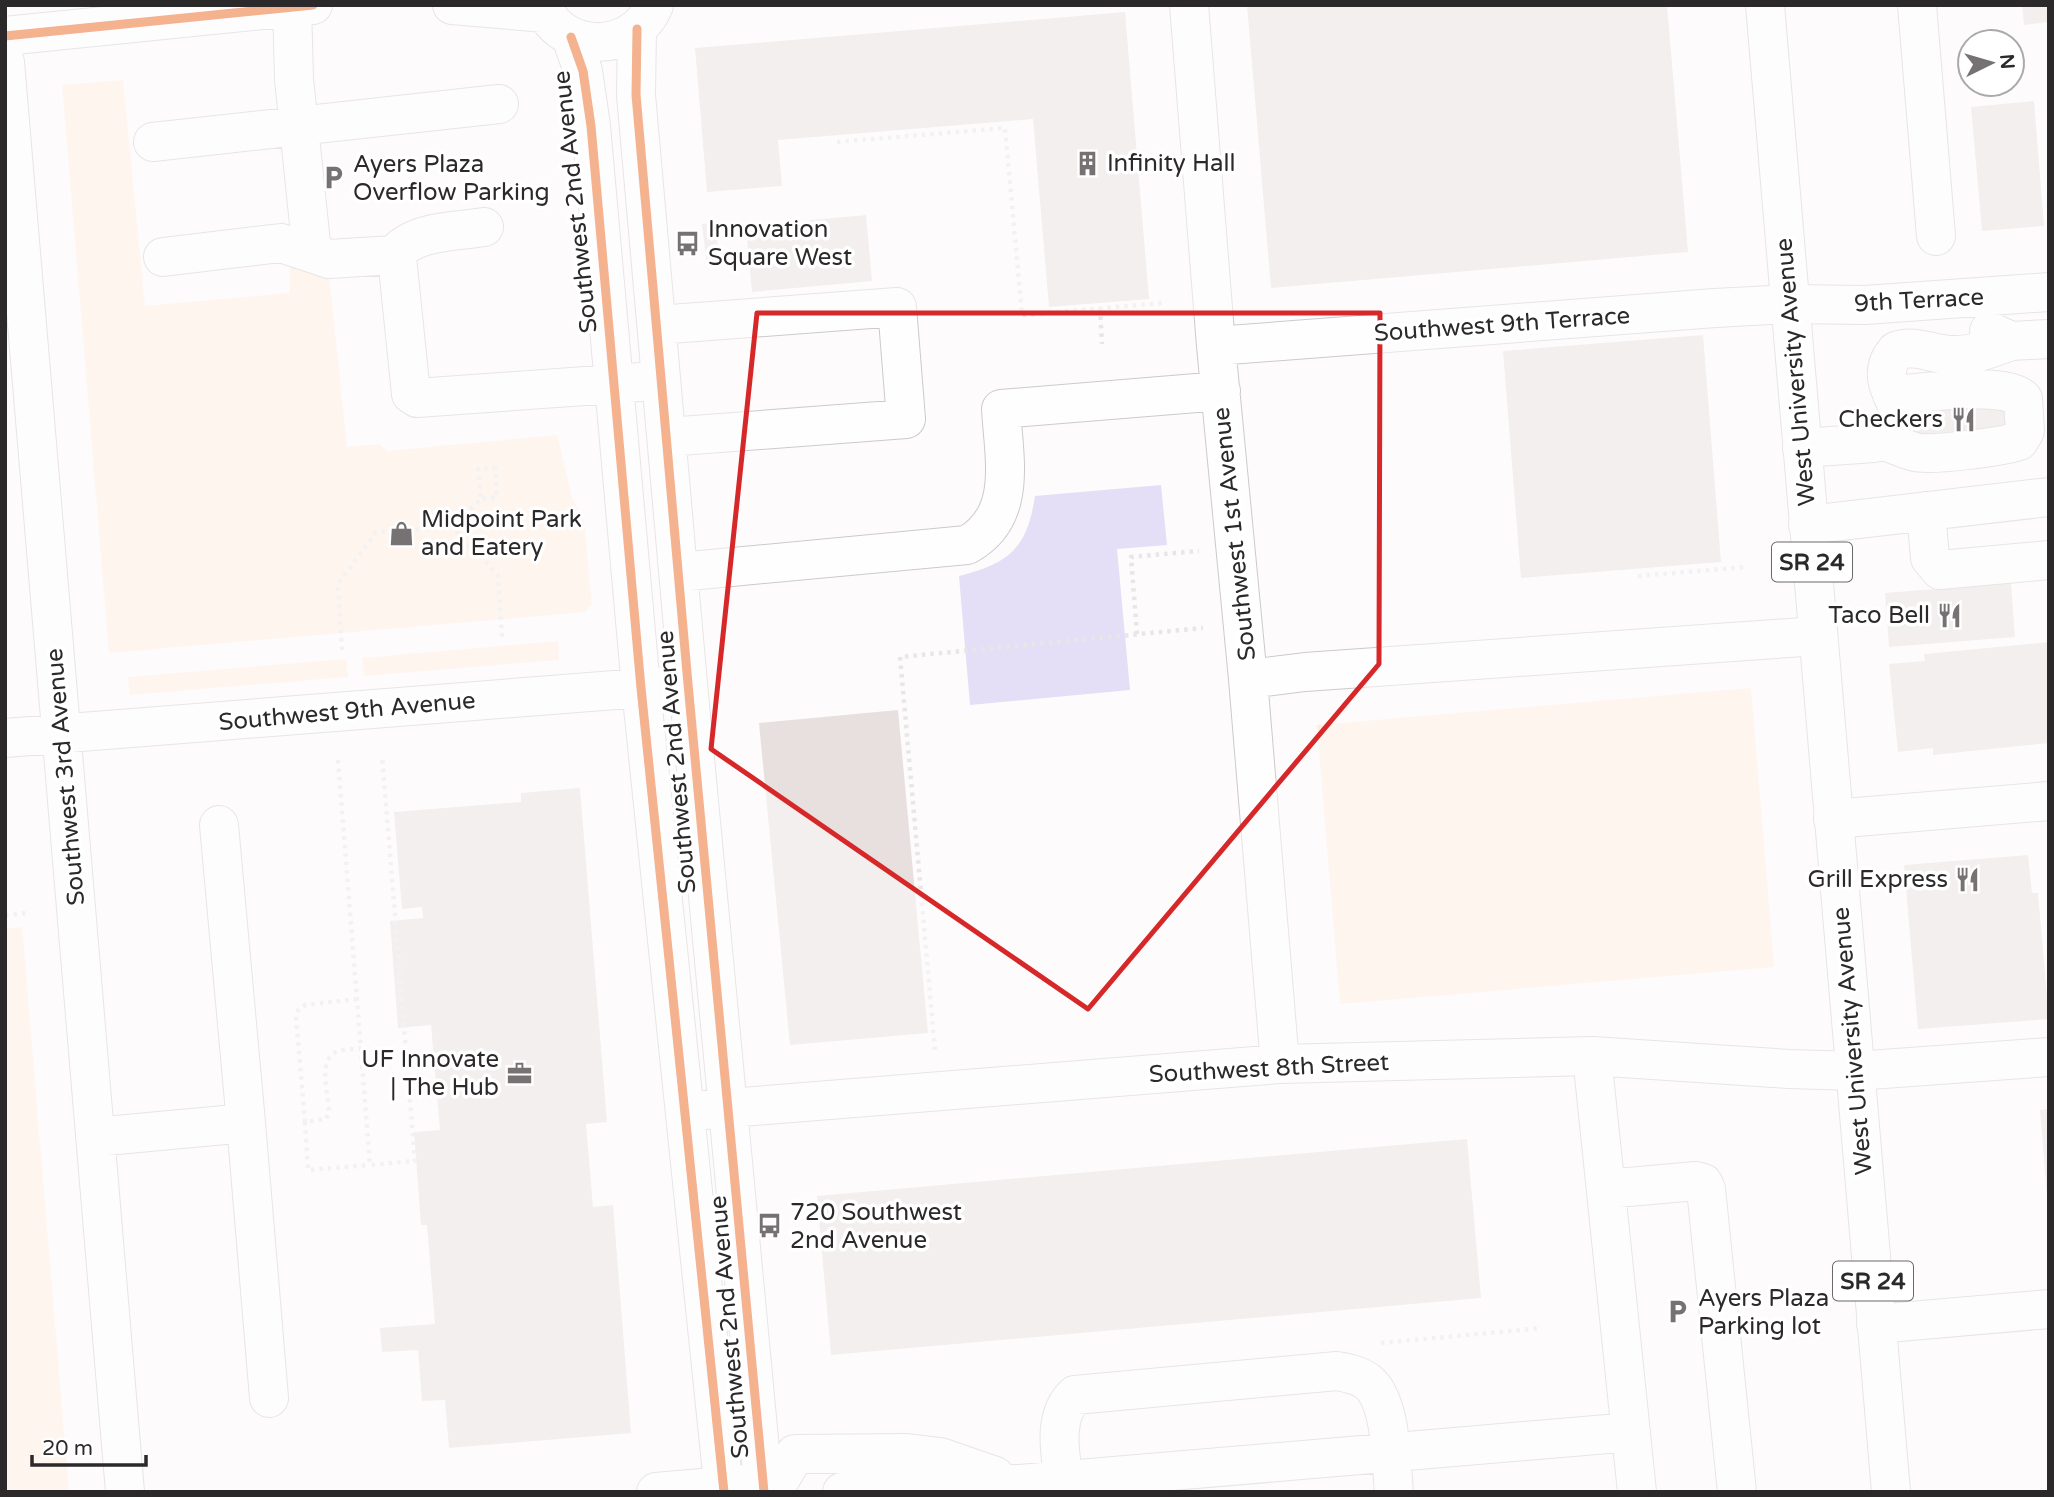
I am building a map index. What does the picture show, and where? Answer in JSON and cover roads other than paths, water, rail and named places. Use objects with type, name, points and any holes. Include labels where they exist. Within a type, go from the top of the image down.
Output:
[{"type":"street","points":[[452,5],[553,18],[589,43],[604,43],[624,37],[651,12]]},
{"type":"street","name":"Southwest 1st Avenue","points":[[1188,5],[1280,1064]]},
{"type":"street","name":"West University Avenue","points":[[1765,5],[1891,1492]]},
{"type":"street","points":[[1917,5],[1936,236]]},
{"type":"street","points":[[5,36],[299,6],[299,126],[312,253]]},
{"type":"street","name":"Southwest 2nd Avenue","points":[[651,12],[636,95],[727,1108],[775,1487]]},
{"type":"street","name":"Southwest 2nd Avenue","points":[[553,18],[583,71],[591,126],[640,688],[724,1489]]},
{"type":"street","name":"Southwest 3rd Avenue","points":[[5,62],[125,1492]]},
{"type":"street","points":[[153,142],[499,104]]},
{"type":"street","points":[[163,257],[281,243],[329,259],[394,255],[401,247],[422,236],[484,228]]},
{"type":"street","points":[[394,255],[397,257],[411,394],[417,398],[662,380]]},
{"type":"street","name":"9th Terrace","points":[[1789,304],[1865,305],[2049,292]]},
{"type":"street","points":[[1954,299],[1983,327],[2011,341]]},
{"type":"street","name":"Southwest 9th Terrace","points":[[1216,346],[1789,304]]},
{"type":"street","points":[[657,325],[897,307],[906,419],[667,437]]},
{"type":"street","points":[[1883,441],[1891,435],[1896,420],[1896,404],[1887,380],[1887,367],[1896,351],[1905,347],[1955,355],[1974,354],[2011,341],[2049,339]]},
{"type":"street","points":[[1802,448],[1883,441],[1917,452],[1966,449],[2006,445],[2019,441],[2025,431],[2023,399],[2008,390],[1892,395]]},
{"type":"street","points":[[679,572],[967,545],[984,536],[995,521],[1003,499],[1001,409],[1221,391]]},
{"type":"street","points":[[1808,525],[2049,497]]},
{"type":"street","points":[[1926,511],[1930,558],[1940,570],[2049,560]]},
{"type":"street","points":[[1248,679],[1356,668],[1818,636]]},
{"type":"street","name":"Southwest 9th Avenue","points":[[5,738],[688,684]]},
{"type":"street","points":[[1833,819],[2049,801]]},
{"type":"street","points":[[219,825],[269,1398]]},
{"type":"street","points":[[1592,1056],[1637,1492]]},
{"type":"street","name":"Southwest 8th Street","points":[[684,1113],[1280,1064],[1592,1056],[1789,1069],[1855,1070],[2049,1057]]},
{"type":"street","points":[[95,1137],[246,1124]]},
{"type":"street","points":[[1606,1189],[1696,1181],[1703,1183],[1706,1189],[1737,1492]]},
{"type":"street","points":[[1876,1324],[2049,1309]]},
{"type":"street","points":[[1064,1486],[1060,1418],[1065,1404],[1075,1395],[1337,1371],[1368,1382],[1379,1395],[1385,1411],[1394,1492]]},
{"type":"street","points":[[842,1492],[955,1485],[1064,1486],[1390,1452],[1631,1432]]},
{"type":"street","points":[[656,1492],[775,1487],[795,1454],[907,1453],[940,1457],[1020,1484]]},
{"type":"place","name":"Infinity Hall","points":[[1087,163]]},
{"type":"place","name":"Ayers Plaza Overflow Parking","points":[[333,178]]},
{"type":"place","name":"Innovation Square West","points":[[688,243]]},
{"type":"place","name":"Checkers","points":[[1963,419]]},
{"type":"place","name":"Midpoint Park and Eatery","points":[[401,533]]},
{"type":"place","name":"Taco Bell","points":[[1950,615]]},
{"type":"place","name":"Grill Express","points":[[1968,879]]},
{"type":"place","name":"UF Innovate | The Hub","points":[[519,1073]]},
{"type":"place","name":"720 Southwest 2nd Avenue","points":[[770,1226]]},
{"type":"place","name":"Ayers Plaza Parking lot","points":[[1678,1312]]}]
